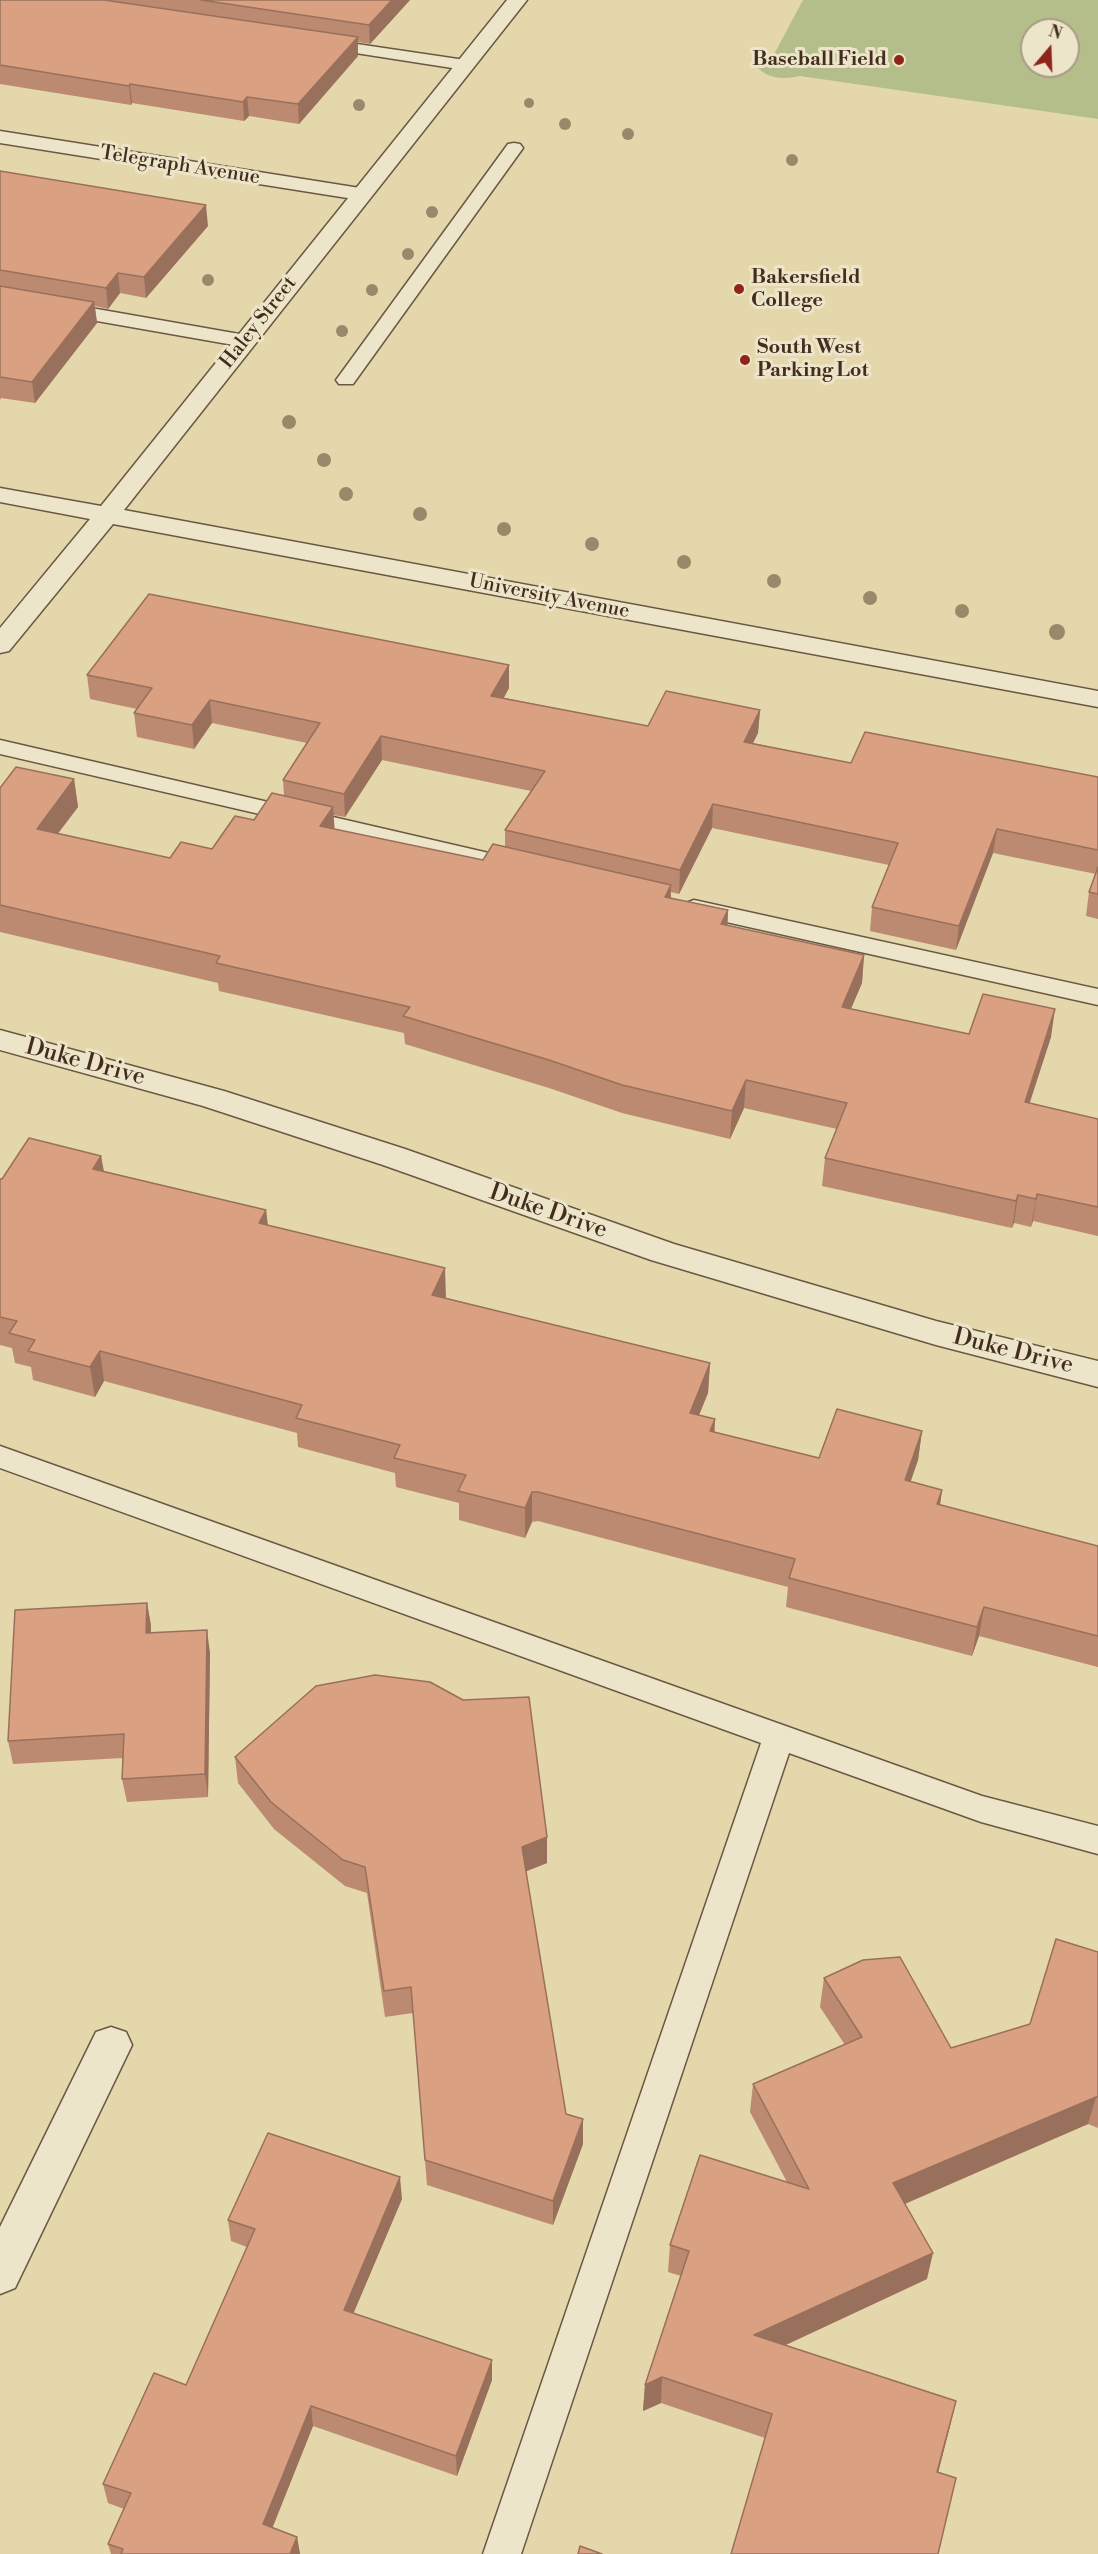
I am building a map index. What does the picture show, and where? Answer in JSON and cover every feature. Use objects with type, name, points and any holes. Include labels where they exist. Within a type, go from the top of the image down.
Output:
[{"type":"street","name":"Haley Street","points":[[0,645],[64,564],[108,514],[360,194],[517,0]]},
{"type":"street","name":"Telegraph Avenue","points":[[0,137],[360,194]]},
{"type":"street","name":"University Avenue","points":[[0,495],[1098,699]]},
{"type":"street","name":"Duke Drive","points":[[0,1040],[213,1098],[394,1157],[663,1252],[936,1333],[1098,1374]]},
{"type":"street","points":[[0,2273],[111,2045]]},
{"type":"lane","points":[[311,42],[465,64]]},
{"type":"lane","points":[[346,380],[514,148]]},
{"type":"lane","points":[[0,298],[246,341]]},
{"type":"lane","points":[[0,747],[541,872]]},
{"type":"lane","points":[[668,902],[1098,997]]},
{"type":"lane","points":[[0,1457],[981,1809],[1098,1840]]},
{"type":"lane","points":[[502,2554],[779,1737]]},
{"type":"green space","name":"Baseball Field","points":[[803,0],[1098,0],[1098,119],[800,76],[778,78],[758,68],[761,62],[772,58]]},
{"type":"building","points":[[0,0],[104,0],[358,37],[298,104],[247,97],[243,102],[0,65]]},
{"type":"building","points":[[201,0],[392,0],[369,25]]},
{"type":"building","points":[[0,171],[206,205],[144,277],[118,273],[106,288],[0,270]]},
{"type":"building","points":[[0,286],[94,302],[32,382],[0,377]]},
{"type":"building","points":[[149,594],[509,665],[491,696],[648,726],[666,691],[760,710],[744,742],[851,763],[865,732],[1098,777],[1098,850],[997,829],[959,926],[872,907],[898,843],[713,804],[680,870],[505,830],[545,771],[381,736],[344,794],[283,780],[320,723],[210,700],[192,725],[134,713],[152,688],[87,675]]},
{"type":"building","points":[[16,767],[74,779],[37,829],[170,858],[181,842],[212,849],[235,816],[254,820],[272,793],[333,807],[320,826],[483,860],[493,844],[671,885],[665,897],[728,910],[721,924],[864,955],[842,1007],[969,1034],[983,994],[1055,1009],[1025,1102],[1098,1119],[1098,1207],[1037,1194],[1036,1199],[1018,1195],[1016,1201],[825,1158],[847,1103],[746,1080],[732,1111],[622,1085],[549,1060],[403,1016],[410,1007],[216,963],[220,956],[0,905],[0,788]]},
{"type":"building","points":[[1098,867],[1098,894],[1089,892]]},
{"type":"building","points":[[29,1138],[101,1156],[93,1169],[266,1210],[259,1223],[445,1268],[432,1295],[710,1363],[690,1413],[715,1419],[710,1431],[819,1458],[837,1409],[922,1431],[905,1480],[942,1490],[937,1504],[1098,1546],[1098,1636],[984,1607],[977,1627],[789,1578],[795,1559],[538,1492],[532,1492],[525,1508],[458,1491],[466,1475],[394,1458],[400,1445],[296,1418],[302,1405],[100,1351],[90,1367],[28,1351],[35,1340],[9,1333],[17,1321],[0,1317],[0,1179]]},
{"type":"building","points":[[147,1603],[146,1633],[207,1630],[205,1774],[122,1779],[124,1734],[8,1741],[15,1610]]},
{"type":"building","points":[[375,1675],[430,1682],[463,1700],[529,1697],[547,1837],[522,1847],[566,2114],[583,2119],[553,2201],[425,2160],[411,1987],[384,1991],[365,1867],[343,1860],[271,1802],[235,1757],[316,1686]]},
{"type":"building","points":[[1056,1939],[1098,1952],[1098,2097],[893,2183],[933,2253],[754,2335],[956,2401],[937,2472],[956,2478],[938,2554],[731,2554],[772,2414],[662,2377],[645,2385],[689,2251],[670,2245],[700,2155],[809,2189],[753,2084],[862,2037],[824,1978],[863,1960],[900,1957],[951,2048],[1030,2024]]},
{"type":"building","points":[[268,2133],[400,2177],[344,2310],[492,2360],[456,2456],[311,2406],[263,2524],[297,2537],[290,2554],[121,2554],[123,2549],[108,2544],[131,2493],[103,2484],[154,2373],[186,2385],[255,2229],[228,2220]]},
{"type":"building","points":[[580,2546],[602,2554],[578,2554]]},
{"type":"place","name":"Baseball Field","points":[[899,60]]},
{"type":"place","name":"Bakersfield College","points":[[739,289]]},
{"type":"place","name":"South West Parking Lot","points":[[745,360]]}]
